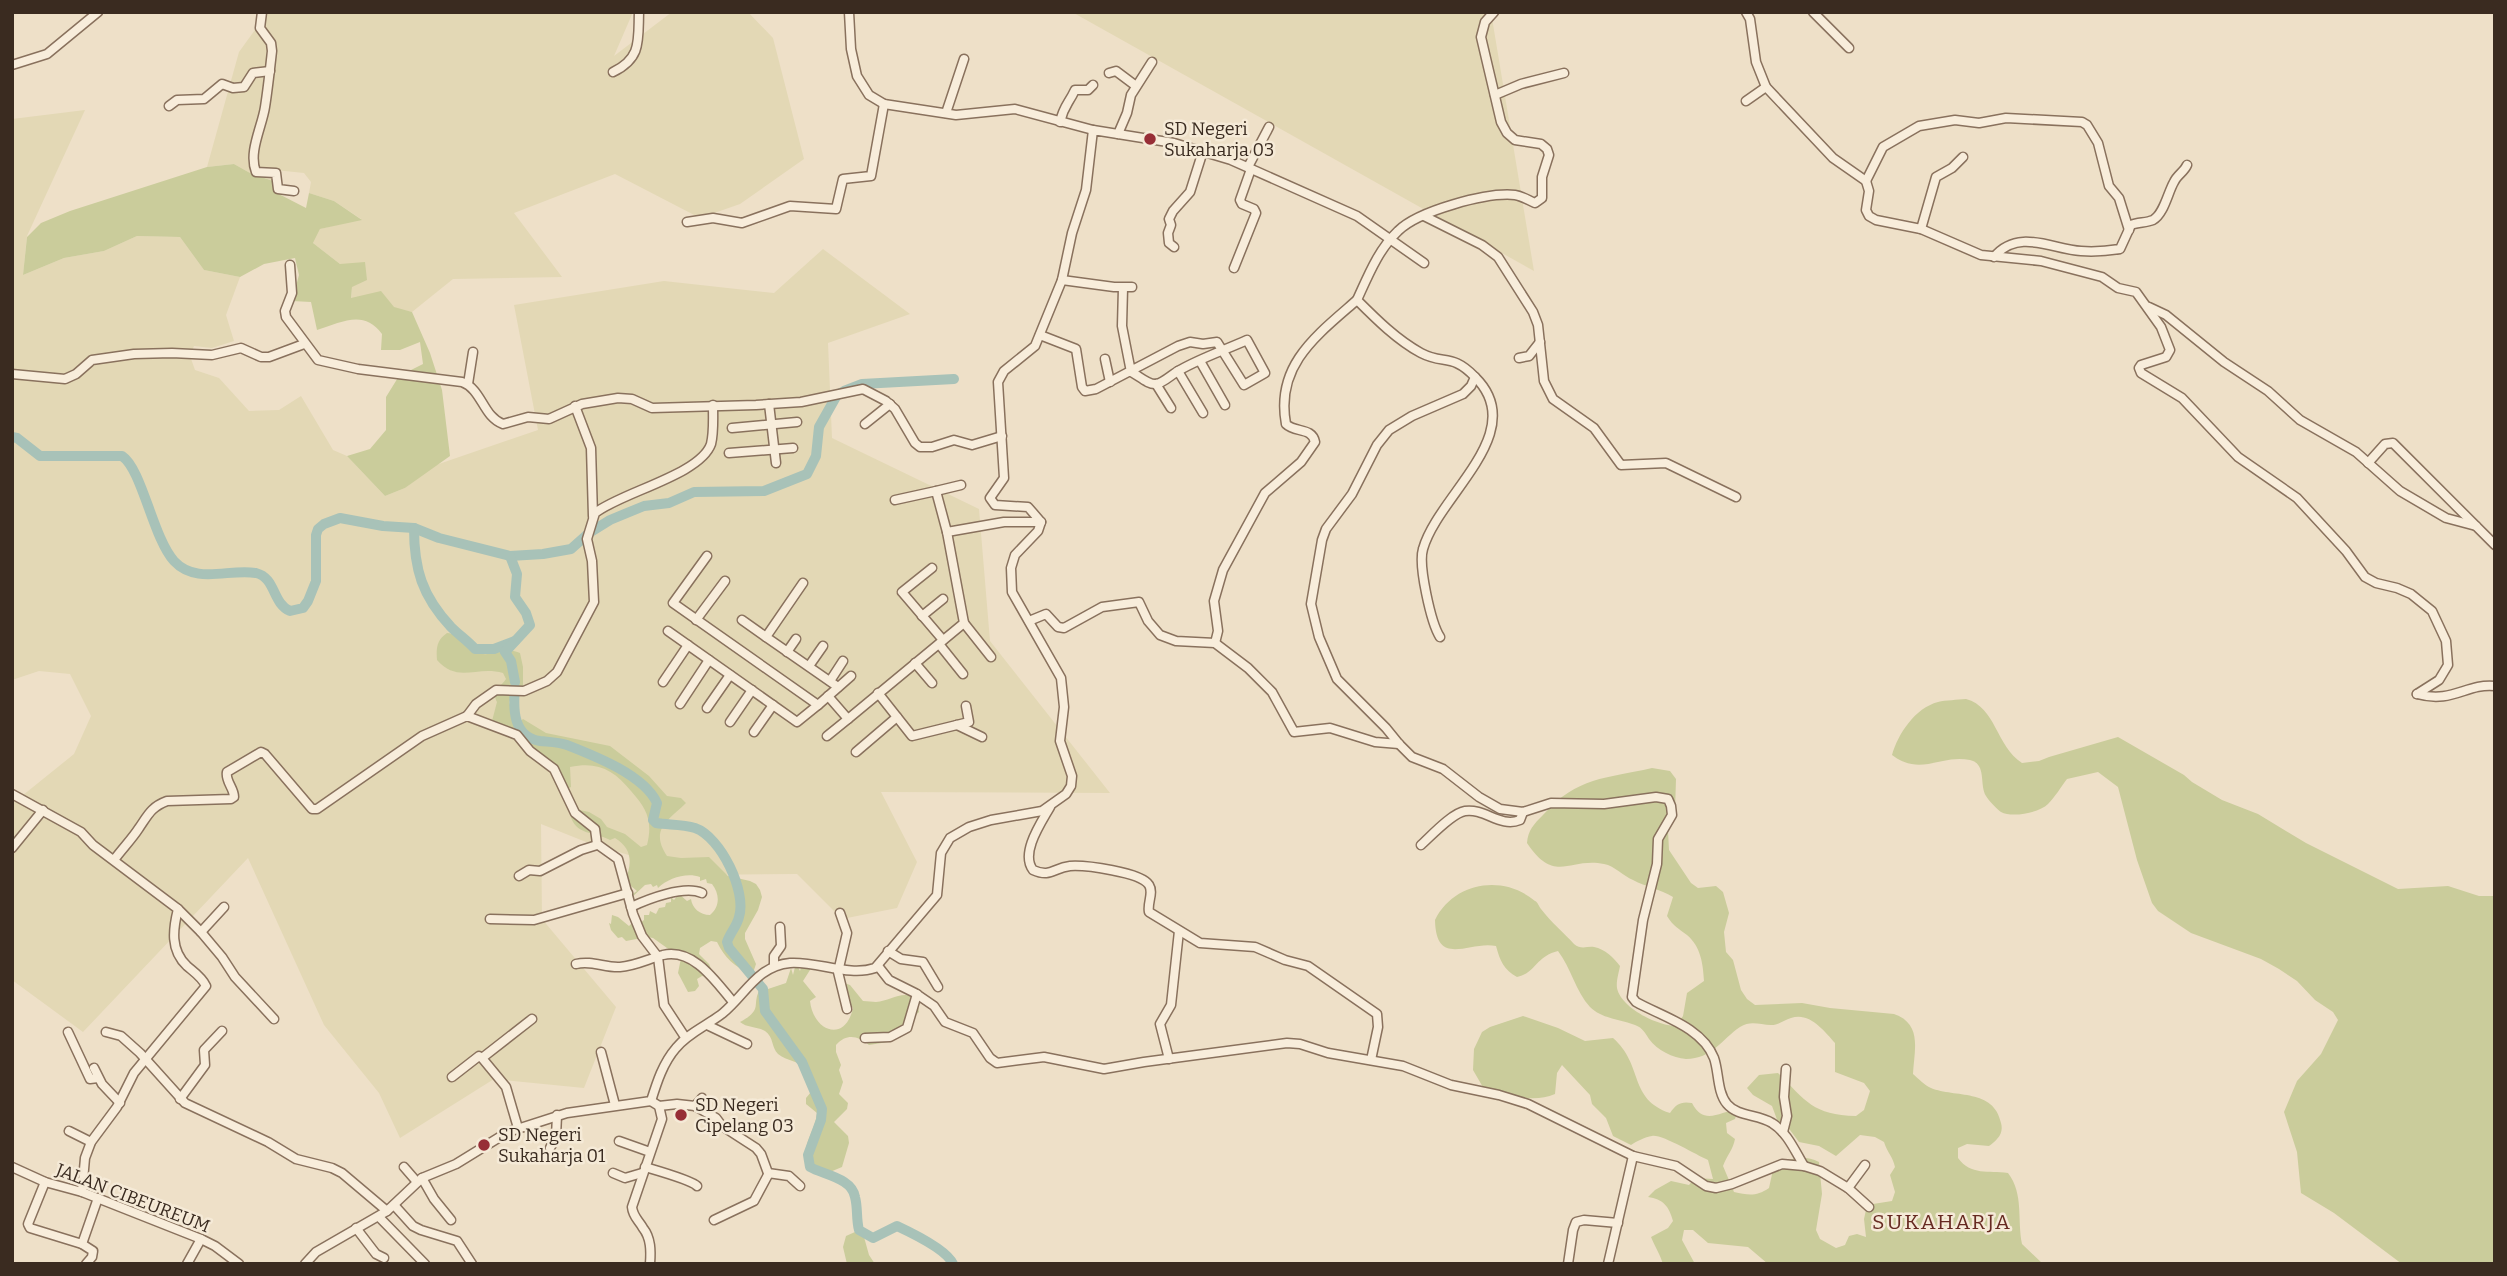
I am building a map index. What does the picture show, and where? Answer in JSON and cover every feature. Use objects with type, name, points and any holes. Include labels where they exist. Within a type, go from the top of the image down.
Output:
[{"type":"street","points":[[12,65],[47,54],[98,12]]},
{"type":"street","points":[[262,12],[260,28],[272,46],[265,111],[257,138],[254,171],[276,173],[278,189],[294,191]]},
{"type":"street","points":[[613,72],[628,62],[638,48],[639,12]]},
{"type":"street","points":[[849,12],[851,48],[857,76],[869,95],[884,104],[970,115],[1015,109],[1093,130],[1174,143],[1203,151],[1250,168],[1357,216],[1424,264]]},
{"type":"street","points":[[1215,643],[1217,631],[1214,601],[1223,570],[1265,493],[1306,457],[1315,443],[1310,433],[1290,428],[1286,424],[1285,400],[1292,368],[1300,354],[1357,300],[1371,269],[1390,238],[1406,224],[1450,205],[1501,196],[1518,196],[1535,203],[1541,200],[1542,177],[1548,151],[1543,145],[1515,140],[1501,122],[1481,37],[1485,22],[1494,12]]},
{"type":"street","points":[[1813,12],[1849,48]]},
{"type":"street","points":[[1751,14],[1756,62],[1766,87],[1833,158],[1866,181],[1869,191],[1866,210],[1871,217],[1883,223],[1921,229],[1981,255],[2041,261],[2102,277],[2118,288],[2136,292],[2149,307],[2166,315],[2224,362],[2268,391],[2300,420],[2351,449],[2417,503],[2446,517],[2476,526]]},
{"type":"street","points":[[946,113],[964,59]]},
{"type":"street","points":[[1118,134],[1136,86],[1152,62]]},
{"type":"street","points":[[169,106],[177,100],[204,99],[222,84],[241,88],[247,84],[253,73],[270,71]]},
{"type":"street","points":[[1110,73],[1116,71],[1136,86]]},
{"type":"street","points":[[1495,95],[1514,86],[1564,73]]},
{"type":"street","points":[[1060,122],[1064,106],[1070,101],[1075,90],[1088,89],[1093,85]]},
{"type":"street","points":[[1746,101],[1766,87]]},
{"type":"street","points":[[687,222],[713,218],[742,223],[790,206],[835,209],[838,206],[843,178],[871,176],[884,104]]},
{"type":"street","points":[[1866,181],[1883,147],[1919,127],[1955,120],[1979,123],[2006,118],[2082,122],[2087,125],[2098,143],[2109,186],[2119,198],[2129,230]]},
{"type":"street","points":[[1234,268],[1256,213],[1240,200],[1250,168],[1269,127]]},
{"type":"street","points":[[1041,522],[1028,507],[992,503],[991,496],[1004,480],[997,389],[999,379],[1009,367],[1035,346],[1062,280],[1072,233],[1086,190],[1093,130]]},
{"type":"street","points":[[1174,247],[1169,243],[1170,219],[1173,211],[1190,192],[1203,151]]},
{"type":"street","points":[[1921,229],[1936,177],[1964,157]]},
{"type":"street","points":[[1994,257],[2003,248],[2029,241],[2080,251],[2117,250],[2122,247],[2134,223],[2157,216],[2168,200],[2174,182],[2187,165]]},
{"type":"street","points":[[1424,216],[1482,245],[1497,257],[1529,303],[1538,325],[1544,380],[1553,399],[1594,428],[1620,465],[1666,463],[1736,497]]},
{"type":"street","points":[[290,265],[292,293],[285,314],[318,360],[326,364],[468,380],[480,375]]},
{"type":"street","points":[[1062,280],[1127,287],[1122,326],[1131,372],[1156,384],[1171,408]]},
{"type":"street","points":[[1357,300],[1410,346],[1425,355],[1458,362],[1486,389],[1492,402],[1492,430],[1465,478],[1436,521],[1421,554],[1424,583],[1440,637]]},
{"type":"street","points":[[2149,307],[2148,312],[2166,336],[2170,352],[2166,357],[2143,363],[2139,368],[2141,373],[2182,398],[2238,457],[2297,498],[2346,551],[2365,577],[2411,594],[2432,611],[2446,641],[2448,665],[2439,680],[2417,694],[2442,698],[2484,686],[2495,686]]},
{"type":"street","points":[[1040,335],[1076,349],[1085,391],[1131,372],[1165,351],[1191,342],[1217,342],[1223,351],[1244,384],[1265,373],[1247,340],[1223,351],[1178,371],[1156,384]]},
{"type":"street","points":[[1519,358],[1529,356],[1540,342]]},
{"type":"street","points":[[12,374],[65,379],[97,359],[134,354],[212,355],[241,348],[261,357],[269,357],[304,344]]},
{"type":"street","points":[[473,352],[468,380],[495,420],[503,424],[528,416],[549,419],[575,406],[626,398],[652,408],[769,404],[791,403],[866,389],[890,404],[915,443],[924,448],[954,440],[972,445],[1002,436]]},
{"type":"street","points":[[1105,359],[1110,382]]},
{"type":"street","points":[[1200,361],[1225,405]]},
{"type":"street","points":[[1178,371],[1203,413]]},
{"type":"street","points":[[1475,377],[1463,394],[1403,420],[1384,435],[1352,494],[1329,523],[1322,540],[1311,604],[1320,637],[1337,679],[1412,757],[1443,769],[1487,802],[1507,811],[1523,812],[1551,803],[1604,804],[1656,796],[1668,799],[1672,815],[1658,839],[1657,864],[1643,920],[1632,996],[1636,1002],[1682,1026],[1705,1043],[1715,1060],[1724,1098],[1730,1107],[1768,1121],[1783,1132],[1804,1166]]},
{"type":"street","points":[[769,404],[776,463]]},
{"type":"street","points":[[864,424],[890,404]]},
{"type":"street","points":[[592,519],[597,511],[609,503],[680,472],[704,456],[711,442],[713,405]]},
{"type":"street","points":[[114,860],[150,810],[158,805],[167,801],[234,797],[227,772],[261,752],[312,809],[317,809],[422,736],[467,716],[476,704],[493,692],[499,689],[524,691],[555,675],[594,602],[592,561],[587,537],[592,519],[591,448],[575,406]]},
{"type":"street","points":[[732,428],[797,422]]},
{"type":"street","points":[[2368,463],[2385,444],[2393,443],[2495,545]]},
{"type":"street","points":[[729,453],[793,448]]},
{"type":"street","points":[[895,500],[961,485]]},
{"type":"street","points":[[936,491],[947,532],[964,623],[991,657]]},
{"type":"street","points":[[947,532],[1004,522],[1041,522]]},
{"type":"street","points":[[650,1264],[651,1250],[647,1235],[634,1217],[633,1198],[661,1123],[655,1103],[665,1063],[685,1037],[707,1025],[762,973],[774,966],[811,963],[866,971],[878,966],[937,895],[941,853],[950,838],[974,825],[1000,817],[1034,813],[1049,807],[1066,794],[1072,784],[1070,770],[1059,741],[1064,693],[1058,670],[1017,605],[1012,592],[1012,568],[1016,555],[1038,531],[1041,522]]},
{"type":"street","points":[[707,556],[673,603],[818,705]]},
{"type":"street","points":[[932,568],[902,592],[963,674]]},
{"type":"street","points":[[696,620],[725,581]]},
{"type":"street","points":[[766,637],[803,583]]},
{"type":"street","points":[[922,616],[943,599]]},
{"type":"street","points":[[1029,621],[1046,614],[1058,626],[1065,628],[1102,607],[1138,601],[1150,625],[1160,635],[1176,641],[1215,643],[1248,668],[1272,692],[1294,732],[1323,727],[1375,742],[1399,744]]},
{"type":"street","points":[[742,620],[838,687]]},
{"type":"street","points":[[827,736],[964,623]]},
{"type":"street","points":[[668,631],[797,722],[851,676]]},
{"type":"street","points":[[787,652],[796,639]]},
{"type":"street","points":[[663,682],[688,645]]},
{"type":"street","points":[[808,666],[823,646]]},
{"type":"street","points":[[680,704],[709,660]]},
{"type":"street","points":[[830,681],[843,661]]},
{"type":"street","points":[[915,663],[932,683]]},
{"type":"street","points":[[707,708],[730,675]]},
{"type":"street","points":[[730,722],[752,690]]},
{"type":"street","points":[[878,693],[912,736],[969,722],[966,706]]},
{"type":"street","points":[[828,696],[848,719]]},
{"type":"street","points":[[754,732],[773,705]]},
{"type":"street","points":[[467,716],[515,734],[530,751],[554,769],[575,813],[595,829],[597,845],[618,859],[642,936],[658,957],[664,1005],[685,1037]]},
{"type":"street","points":[[856,752],[897,717]]},
{"type":"street","points":[[957,724],[982,737]]},
{"type":"street","points":[[12,794],[82,832],[93,845],[178,909],[201,932],[235,976],[274,1019]]},
{"type":"street","points":[[1049,807],[1031,846],[1028,859],[1031,869],[1049,874],[1066,867],[1078,866],[1122,872],[1144,879],[1151,891],[1149,912],[1179,931],[1206,945],[1255,947],[1285,960],[1302,963],[1377,1014],[1378,1027],[1371,1060]]},
{"type":"street","points":[[12,848],[43,810]]},
{"type":"street","points":[[1420,845],[1465,811],[1508,822],[1520,820],[1523,812]]},
{"type":"street","points":[[519,876],[529,870],[540,871],[597,845]]},
{"type":"street","points":[[631,907],[667,894],[692,890],[702,893]]},
{"type":"street","points":[[489,919],[534,919],[628,893]]},
{"type":"street","points":[[201,932],[224,907]]},
{"type":"street","points":[[82,1192],[85,1158],[91,1142],[120,1103],[128,1080],[146,1061],[155,1044],[206,988],[204,981],[181,960],[176,949],[173,935],[178,909]]},
{"type":"street","points":[[840,914],[847,933],[839,968],[848,1009]]},
{"type":"street","points":[[774,966],[774,955],[780,948],[780,927]]},
{"type":"street","points":[[1169,1059],[1160,1024],[1171,1005],[1179,931]]},
{"type":"street","points":[[888,951],[901,959],[923,962],[938,987]]},
{"type":"street","points":[[576,964],[593,963],[619,967],[674,955],[699,964],[733,1002]]},
{"type":"street","points":[[878,966],[888,980],[934,1006],[945,1022],[973,1033],[990,1058],[997,1063],[1044,1057],[1104,1069],[1287,1043],[1404,1066],[1451,1086],[1499,1095],[1528,1104],[1633,1156],[1676,1167],[1706,1186],[1716,1188],[1777,1165],[1804,1166],[1819,1171],[1848,1188],[1869,1206]]},
{"type":"street","points":[[865,1038],[890,1037],[908,1028],[917,994]]},
{"type":"street","points":[[482,1058],[532,1018]]},
{"type":"street","points":[[707,1025],[747,1044]]},
{"type":"street","points":[[180,1099],[205,1065],[204,1050],[222,1031]]},
{"type":"street","points":[[68,1032],[90,1079],[98,1078]]},
{"type":"street","points":[[106,1032],[122,1038],[141,1053],[180,1099],[192,1108],[268,1142],[296,1159],[342,1173],[383,1214],[425,1264]]},
{"type":"street","points":[[601,1052],[615,1105]]},
{"type":"street","points":[[452,1077],[480,1056],[506,1087],[518,1128]]},
{"type":"street","points":[[94,1068],[98,1078],[120,1103]]},
{"type":"street","points":[[1783,1132],[1787,1116],[1784,1097],[1786,1069]]},
{"type":"street","points":[[695,1106],[702,1098]]},
{"type":"street","points":[[305,1264],[316,1252],[383,1214],[420,1180],[456,1164],[498,1136],[557,1115],[615,1105],[655,1103],[695,1106],[756,1148],[769,1173]]},
{"type":"street","points":[[550,1148],[556,1137],[557,1115]]},
{"type":"street","points":[[69,1131],[91,1142]]},
{"type":"street","points":[[620,1141],[650,1152]]},
{"type":"street","points":[[1608,1264],[1633,1156]]},
{"type":"street","points":[[1848,1188],[1865,1165]]},
{"type":"street","name":"JALAN CIBEUREUM","points":[[12,1167],[45,1182],[82,1192],[201,1239],[239,1264]]},
{"type":"street","points":[[404,1167],[420,1180],[451,1220]]},
{"type":"street","points":[[614,1173],[625,1178],[643,1170],[690,1180],[696,1186]]},
{"type":"street","points":[[769,1173],[789,1176],[800,1186]]},
{"type":"street","points":[[714,1220],[754,1201],[769,1173]]},
{"type":"street","points":[[45,1182],[28,1227],[82,1244],[93,1251],[86,1264]]},
{"type":"street","points":[[82,1244],[98,1198]]},
{"type":"street","points":[[394,1205],[414,1226],[457,1241],[472,1264]]},
{"type":"street","points":[[1568,1264],[1576,1222],[1584,1220],[1618,1223]]},
{"type":"street","points":[[356,1228],[376,1254],[384,1258]]},
{"type":"street","points":[[187,1264],[201,1239]]},
{"type":"shaded area","points":[[268,12],[633,12],[614,56],[672,12],[748,12],[773,38],[804,159],[740,204],[700,218],[615,174],[514,213],[562,277],[453,279],[412,312],[351,299],[352,287],[340,264],[313,243],[320,229],[361,219],[334,201],[309,193],[311,182],[304,173],[275,170],[273,181],[234,164],[207,167],[239,52]]},
{"type":"shaded area","points":[[1072,12],[1491,12],[1534,271]]},
{"type":"shaded area","points":[[85,110],[27,236],[23,275],[64,258],[104,251],[137,236],[180,237],[204,270],[240,277],[226,315],[234,341],[212,348],[194,346],[190,356],[195,370],[219,378],[249,411],[279,410],[301,396],[333,450],[347,456],[385,496],[405,488],[433,466],[538,430],[514,305],[664,281],[774,293],[823,249],[910,314],[828,343],[832,438],[979,509],[990,641],[1110,793],[881,792],[917,862],[897,908],[842,919],[797,874],[694,875],[586,842],[541,824],[542,919],[616,1007],[584,1088],[494,1079],[400,1138],[379,1093],[324,1025],[248,858],[83,1032],[12,980],[12,804],[74,754],[91,716],[70,674],[39,671],[12,680],[12,119]]},
{"type":"green space","points":[[234,164],[273,181],[273,191],[306,208],[309,193],[334,201],[362,220],[320,229],[313,243],[340,264],[365,262],[367,280],[352,287],[351,298],[381,291],[394,307],[412,312],[442,390],[450,456],[405,488],[385,496],[347,456],[370,449],[386,430],[386,397],[399,376],[423,364],[420,342],[400,350],[381,350],[382,334],[375,326],[360,320],[344,321],[317,330],[311,302],[292,301],[299,275],[295,258],[264,264],[240,277],[204,270],[180,237],[137,236],[104,251],[64,258],[23,275],[27,237],[41,223],[70,211],[207,167]]},
{"type":"green space","points":[[447,633],[456,636],[471,650],[481,654],[508,651],[520,653],[523,689],[515,691],[509,702],[517,724],[523,719],[546,733],[610,746],[649,776],[667,796],[681,798],[686,803],[663,826],[660,839],[662,847],[667,856],[709,857],[728,876],[756,884],[762,897],[745,933],[756,964],[751,973],[735,965],[717,942],[711,941],[700,948],[699,954],[712,971],[708,977],[697,979],[699,986],[695,991],[688,992],[678,973],[681,958],[653,938],[626,941],[622,937],[618,938],[609,923],[611,924],[612,915],[629,926],[632,923],[636,926],[644,920],[644,915],[649,915],[650,911],[656,914],[659,908],[671,902],[671,897],[674,900],[679,894],[687,901],[691,899],[700,912],[710,915],[717,904],[715,888],[707,883],[706,879],[700,881],[700,877],[684,876],[667,881],[658,888],[657,885],[645,885],[629,900],[637,891],[625,881],[630,863],[625,847],[615,838],[610,840],[581,830],[572,821],[570,814],[575,809],[589,812],[601,819],[607,827],[625,834],[641,847],[647,845],[649,822],[641,804],[625,784],[612,773],[597,766],[570,767],[571,787],[565,790],[542,763],[492,721],[497,702],[496,692],[506,679],[503,673],[460,673],[445,667],[437,660],[438,644]]},
{"type":"green space","points":[[1966,699],[1984,710],[2006,747],[2022,763],[2039,761],[2118,737],[2222,800],[2258,814],[2306,843],[2398,889],[2448,886],[2479,896],[2495,896],[2495,1264],[2402,1264],[2334,1213],[2301,1193],[2297,1152],[2284,1112],[2297,1081],[2321,1054],[2338,1020],[2333,1012],[2279,969],[2261,959],[2191,933],[2158,911],[2152,903],[2137,860],[2118,787],[2098,772],[2067,779],[2044,807],[2025,814],[2012,815],[2001,812],[1987,798],[1981,770],[1975,762],[1959,759],[1922,765],[1902,761],[1892,755],[1903,731],[1922,710],[1938,702]]},
{"type":"green space","points":[[1652,768],[1670,771],[1676,779],[1675,811],[1668,831],[1669,850],[1691,883],[1698,888],[1716,886],[1723,892],[1729,913],[1724,932],[1726,952],[1733,960],[1741,990],[1747,999],[1755,1005],[1802,1003],[1894,1014],[1909,1024],[1915,1039],[1913,1074],[1931,1088],[1982,1099],[1997,1112],[2002,1127],[1997,1139],[1989,1146],[1967,1144],[1958,1148],[1958,1158],[1974,1170],[2008,1173],[2018,1198],[2022,1244],[2043,1264],[1768,1264],[1748,1247],[1708,1243],[1693,1230],[1684,1230],[1682,1240],[1695,1264],[1663,1264],[1651,1237],[1668,1228],[1673,1221],[1665,1204],[1648,1197],[1671,1181],[1689,1185],[1695,1178],[1713,1179],[1708,1160],[1657,1136],[1647,1137],[1631,1145],[1613,1136],[1606,1118],[1592,1104],[1590,1095],[1562,1065],[1557,1073],[1555,1094],[1546,1097],[1520,1097],[1484,1089],[1473,1070],[1474,1049],[1482,1032],[1490,1027],[1523,1016],[1585,1041],[1613,1038],[1623,1048],[1642,1090],[1657,1107],[1670,1113],[1679,1104],[1692,1103],[1707,1116],[1738,1109],[1735,1119],[1726,1123],[1727,1133],[1735,1139],[1723,1166],[1734,1192],[1752,1194],[1769,1188],[1774,1165],[1791,1159],[1802,1158],[1819,1162],[1822,1194],[1816,1230],[1820,1239],[1836,1248],[1845,1245],[1849,1236],[1857,1234],[1866,1237],[1866,1210],[1873,1204],[1892,1201],[1895,1192],[1890,1175],[1895,1167],[1884,1142],[1875,1137],[1860,1135],[1836,1156],[1819,1146],[1799,1142],[1787,1126],[1779,1125],[1772,1106],[1753,1095],[1747,1088],[1759,1075],[1778,1073],[1811,1105],[1820,1109],[1856,1116],[1864,1110],[1870,1091],[1864,1083],[1835,1072],[1835,1043],[1810,1020],[1798,1017],[1774,1025],[1748,1024],[1740,1027],[1703,1056],[1681,1058],[1656,1047],[1638,1026],[1606,1016],[1590,1007],[1558,951],[1517,977],[1503,964],[1496,946],[1456,949],[1441,944],[1435,920],[1443,907],[1454,897],[1480,886],[1509,887],[1536,902],[1574,944],[1598,948],[1612,957],[1620,966],[1617,988],[1625,1002],[1633,1009],[1660,1023],[1676,1026],[1683,1016],[1687,993],[1704,981],[1698,950],[1667,916],[1673,897],[1604,864],[1554,866],[1537,856],[1527,843],[1534,824],[1568,793],[1606,777]]},
{"type":"green space","points":[[803,961],[810,963],[810,970],[803,981],[816,997],[810,1001],[812,1011],[823,1026],[837,1030],[849,1019],[853,1008],[844,997],[844,983],[850,985],[863,1001],[876,1002],[902,995],[912,996],[917,999],[919,1012],[888,1042],[869,1045],[857,1038],[848,1037],[836,1045],[843,1082],[839,1094],[848,1103],[847,1109],[834,1122],[848,1136],[849,1143],[842,1167],[830,1172],[811,1169],[807,1161],[806,1148],[817,1113],[806,1104],[806,1098],[811,1092],[806,1070],[778,1054],[765,1031],[740,1022],[755,1010],[760,989],[786,983],[791,968],[793,975],[796,963],[800,971]]},
{"type":"green space","points":[[855,1232],[864,1237],[869,1255],[875,1264],[847,1264],[843,1247],[846,1236]]},
{"type":"waterway","points":[[12,437],[40,456],[122,456],[136,475],[160,537],[174,561],[183,568],[203,574],[256,573],[267,580],[280,602],[290,611],[303,608],[316,581],[318,529],[340,518],[383,526],[414,528],[439,538],[510,556],[571,549],[610,520],[644,506],[669,503],[694,492],[764,491],[807,474],[816,456],[819,427],[837,395],[844,391],[862,384],[954,379]]},
{"type":"waterway","points":[[414,528],[418,569],[427,593],[441,616],[475,649],[494,649],[515,641]]},
{"type":"waterway","points":[[510,556],[517,574],[515,597],[526,613],[530,625],[505,652],[511,661],[515,682]]},
{"type":"waterway","points":[[515,688],[515,713],[524,734],[540,741],[567,745],[618,768],[651,793],[657,803],[653,820],[656,823],[695,828],[714,842],[730,866],[739,894],[739,917],[727,942],[729,948],[763,989],[765,1011],[802,1062],[822,1109],[821,1120],[808,1155],[810,1167],[849,1185],[856,1201],[859,1230],[873,1238],[897,1226],[937,1248],[953,1264]]},
{"type":"place","name":"SD Negeri Sukaharja 03","points":[[1150,139]]},
{"type":"place","name":"SD Negeri Cipelang 03","points":[[681,1115]]},
{"type":"place","name":"SD Negeri Sukaharja 01","points":[[484,1145]]},
{"type":"district","name":"SUKAHARJA","points":[[1942,1222]]}]
